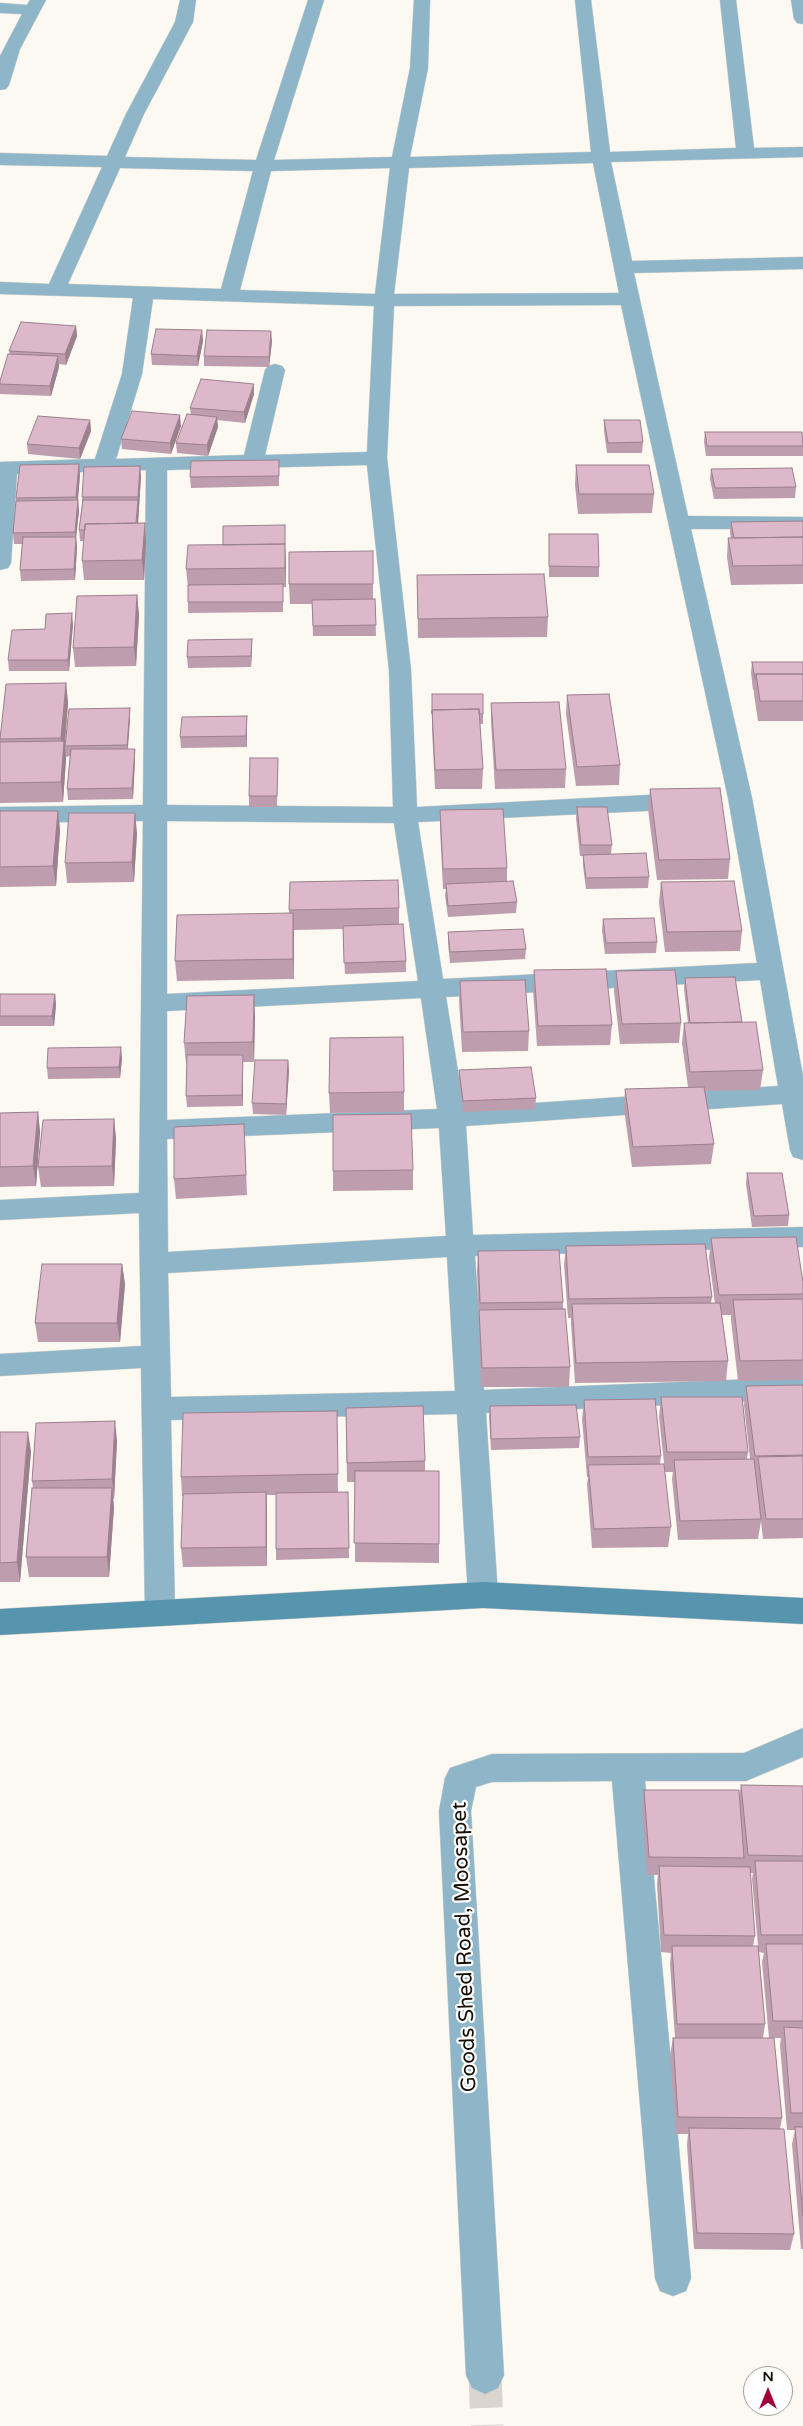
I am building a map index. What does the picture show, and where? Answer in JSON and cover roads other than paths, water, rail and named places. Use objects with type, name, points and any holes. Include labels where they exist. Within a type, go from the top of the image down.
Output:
[{"type":"street","points":[[56,290],[135,114],[184,22],[188,0]]},
{"type":"street","points":[[229,295],[275,124],[316,0]]},
{"type":"street","points":[[422,0],[419,68],[400,162],[384,300],[377,458],[400,670],[405,816],[452,1118],[483,1595]]},
{"type":"street","points":[[582,0],[601,157],[679,522],[724,799],[770,971],[803,1150]]},
{"type":"street","points":[[728,0],[746,154]]},
{"type":"street","points":[[799,0],[803,19]]},
{"type":"street","points":[[0,8],[35,5]]},
{"type":"street","points":[[0,84],[6,49],[35,5]]},
{"type":"street","points":[[0,159],[264,166],[803,152]]},
{"type":"street","points":[[623,267],[803,263]]},
{"type":"street","points":[[0,288],[384,300],[630,299]]},
{"type":"street","points":[[103,466],[132,374],[144,293]]},
{"type":"street","points":[[254,463],[275,370]]},
{"type":"street","points":[[0,563],[4,469],[377,458]]},
{"type":"street","points":[[157,465],[153,1202],[160,1613]]},
{"type":"street","points":[[679,522],[803,523]]},
{"type":"street","points":[[0,815],[154,813],[405,816],[724,799]]},
{"type":"street","points":[[154,1003],[770,971]]},
{"type":"street","points":[[153,1130],[452,1118],[792,1094]]},
{"type":"street","points":[[0,1210],[153,1202]]},
{"type":"street","points":[[154,1263],[459,1246],[803,1238]]},
{"type":"street","points":[[0,1365],[155,1356]]},
{"type":"street","points":[[157,1409],[469,1402],[803,1388]]},
{"type":"street","points":[[0,1622],[483,1595],[803,1610]]},
{"type":"street","name":"Goods Shed Road, Moosapet","points":[[485,2375],[456,1811],[461,1778],[492,1768],[746,1767],[803,1742]]},
{"type":"street","points":[[627,1767],[674,2278]]},
{"type":"tunnel","points":[[485,2375],[487,2426]]}]
